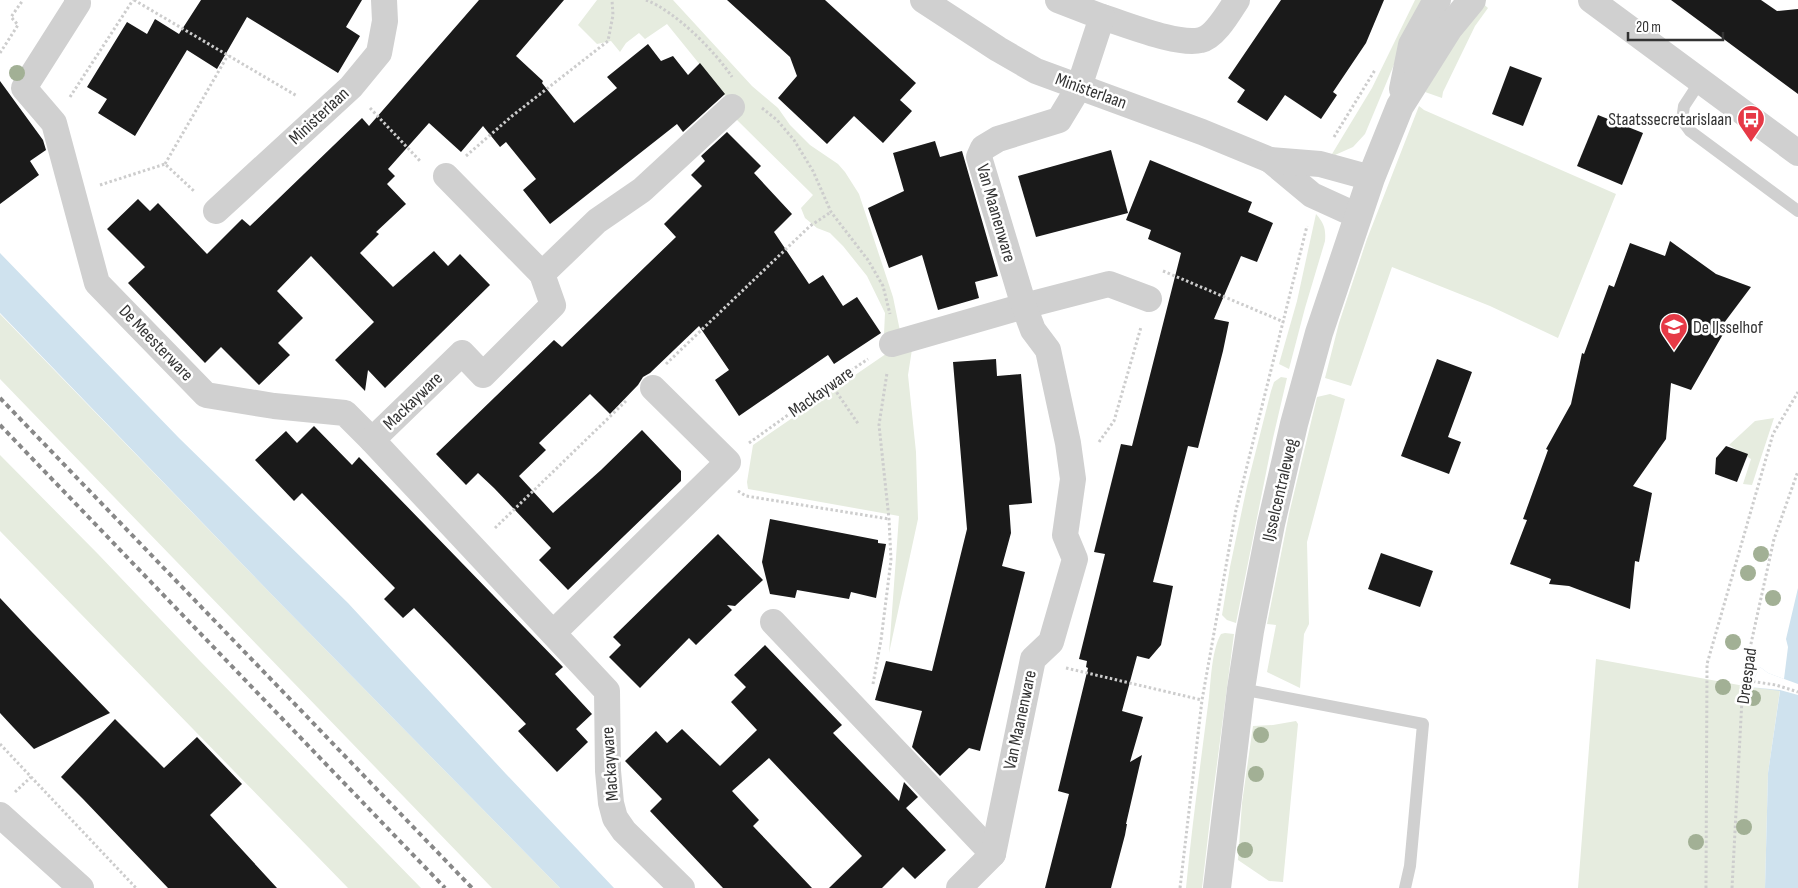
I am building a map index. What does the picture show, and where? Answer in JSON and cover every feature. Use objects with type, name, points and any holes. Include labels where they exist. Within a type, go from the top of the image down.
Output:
[{"type":"street","name":"De Meesterware","points":[[77,0],[78,3],[24,88],[54,123],[97,283],[206,395],[274,406],[345,412],[372,440]]},
{"type":"street","name":"Ministerlaan","points":[[216,212],[351,87],[379,54],[385,20],[384,0]]},
{"type":"street","name":"Ministerlaan","points":[[923,0],[998,49],[1036,71],[1202,132],[1270,160],[1312,195],[1358,216]]},
{"type":"street","points":[[1058,0],[1102,17],[1179,41],[1202,40],[1221,24],[1237,0]]},
{"type":"street","name":"IJsselcentraleweg","points":[[1400,106],[1412,45],[1437,0]]},
{"type":"street","name":"IJsselcentraleweg","points":[[1217,888],[1241,689],[1250,631],[1271,524],[1294,424],[1319,333],[1371,178],[1400,106],[1449,28],[1472,0]]},
{"type":"street","points":[[1591,0],[1798,153]]},
{"type":"street","name":"Van Maanenware","points":[[993,854],[1033,659],[1050,642],[1075,559],[1065,535],[1073,479],[1068,443],[1048,350],[1033,330],[1024,306],[979,157],[983,148],[998,139],[1059,120],[1079,87],[1102,17]]},
{"type":"street","points":[[542,274],[597,221],[642,190],[745,106]]},
{"type":"street","name":"Ministerlaan","points":[[1270,160],[1320,164],[1371,178]]},
{"type":"street","name":"Mackayware","points":[[446,176],[542,274],[553,305],[483,376],[462,354],[372,440],[475,548],[606,691],[608,771],[611,803],[615,818],[624,831],[682,888]]},
{"type":"street","points":[[892,344],[1109,284],[1149,299]]},
{"type":"street","points":[[553,633],[721,470],[650,384]]},
{"type":"street","points":[[773,622],[993,854],[959,888]]},
{"type":"street","points":[[0,815],[81,888]]},
{"type":"lane","points":[[1701,80],[1684,106],[1682,120],[1690,131],[1798,211]]},
{"type":"lane","points":[[1241,689],[1423,724],[1410,866],[1405,888]]},
{"type":"path","points":[[0,53],[18,25],[11,17],[23,0]]},
{"type":"path","points":[[54,123],[133,0],[324,112]]},
{"type":"path","points":[[351,87],[439,181],[512,116],[608,41],[613,15],[612,0]]},
{"type":"path","points":[[646,0],[654,3],[669,14],[708,46],[734,81]]},
{"type":"path","points":[[73,193],[165,164],[228,55]]},
{"type":"path","points":[[745,106],[777,120],[794,140],[813,171],[831,212],[868,260],[883,286],[890,315],[892,344],[879,424],[889,519],[891,560],[882,640],[871,692],[860,715]]},
{"type":"path","points":[[165,164],[216,212]]},
{"type":"path","points":[[475,548],[650,384],[810,226],[831,212]]},
{"type":"path","points":[[1073,479],[1114,421],[1149,299],[1160,269],[1284,322]]},
{"type":"path","name":"Mackayware","points":[[721,470],[751,441],[831,384],[892,344]]},
{"type":"path","points":[[831,384],[859,425]]},
{"type":"path","points":[[1706,888],[1707,664],[1774,434],[1798,392]]},
{"type":"path","points":[[721,470],[746,496],[889,519]]},
{"type":"path","name":"Dreespad","points":[[1732,888],[1743,680],[1774,540],[1798,471]]},
{"type":"path","points":[[1033,659],[1084,673],[1202,700]]},
{"type":"path","points":[[1743,680],[1776,685],[1798,692]]},
{"type":"path","points":[[0,744],[136,888]]},
{"type":"shaded area","points":[[597,0],[673,0],[752,86],[778,108],[790,125],[810,145],[838,164],[859,194],[893,297],[900,331],[884,334],[885,313],[867,276],[830,233],[817,228],[805,218],[801,208],[813,195],[737,120],[727,98],[667,24],[645,39],[639,33],[626,43],[620,52],[611,41],[597,44],[578,25]]},
{"type":"shaded area","points":[[1415,0],[1426,0],[1403,43],[1365,134],[1353,147],[1335,155],[1332,154],[1372,88]]},
{"type":"shaded area","points":[[1480,1],[1488,8],[1475,26],[1443,92],[1442,98],[1425,92]]},
{"type":"shaded area","points":[[1419,106],[1424,110],[1616,194],[1558,338],[1490,306],[1392,267],[1351,386],[1325,378],[1339,323],[1367,239]]},
{"type":"shaded area","points":[[1316,214],[1324,226],[1325,241],[1289,369],[1279,364],[1297,301]]},
{"type":"shaded area","points":[[0,314],[560,888],[492,888],[0,379]]},
{"type":"shaded area","points":[[913,343],[908,375],[916,452],[918,519],[889,653],[899,516],[748,489],[747,482],[753,445],[896,347]]},
{"type":"shaded area","points":[[1281,377],[1287,378],[1236,623],[1227,620],[1222,615],[1230,567],[1247,486],[1271,391],[1274,382]]},
{"type":"shaded area","points":[[1330,394],[1345,399],[1307,542],[1309,624],[1304,634],[1300,688],[1267,672],[1276,625],[1267,624],[1289,514],[1317,397]]},
{"type":"shaded area","points":[[1774,418],[1752,485],[1743,484],[1751,459],[1729,445],[1755,421]]},
{"type":"shaded area","points":[[0,455],[421,888],[348,888],[0,531]]},
{"type":"shaded area","points":[[1221,634],[1234,634],[1202,888],[1186,888],[1212,664],[1218,640]]},
{"type":"shaded area","points":[[1596,659],[1750,687],[1780,690],[1768,773],[1765,888],[1578,888]]},
{"type":"shaded area","points":[[1296,721],[1298,724],[1283,882],[1269,881],[1238,860],[1242,803],[1253,726]]},
{"type":"water","points":[[0,253],[179,438],[348,603],[614,888],[560,888],[277,600],[0,313]]},
{"type":"water","points":[[1798,588],[1798,888],[1765,888],[1768,773],[1780,691],[1750,687],[1760,667],[1768,673],[1784,679],[1788,647],[1786,639]]},
{"type":"pier","points":[[1760,667],[1768,673],[1798,684],[1798,695],[1780,690],[1750,687]]},
{"type":"building","points":[[201,0],[362,0],[346,27],[360,36],[338,73],[247,17],[217,69],[187,50],[135,136],[98,113],[107,99],[87,87],[127,22],[147,34],[155,19],[179,34]]},
{"type":"building","points":[[479,0],[564,0],[516,56],[543,81],[542,83],[574,123],[617,88],[607,77],[648,44],[661,61],[673,56],[688,75],[700,63],[725,94],[683,132],[677,124],[550,224],[523,190],[536,179],[506,142],[500,147],[483,126],[461,152],[429,123],[388,169],[395,176],[387,184],[406,204],[376,232],[379,234],[360,253],[393,287],[434,251],[448,266],[460,254],[490,285],[385,388],[368,370],[365,391],[335,360],[374,322],[311,256],[277,291],[303,318],[278,343],[290,355],[259,385],[221,347],[205,363],[128,283],[145,267],[107,229],[138,199],[150,211],[158,203],[207,254],[242,219],[250,226],[362,118],[369,126]]},
{"type":"building","points":[[727,0],[825,0],[916,83],[900,100],[912,111],[883,143],[854,116],[827,144],[778,98],[797,76],[790,57]]},
{"type":"building","points":[[1281,0],[1384,0],[1366,43],[1333,92],[1337,95],[1321,119],[1285,95],[1267,121],[1237,102],[1245,90],[1228,78]]},
{"type":"building","points":[[1671,0],[1761,0],[1777,11],[1798,9],[1798,94]]},
{"type":"building","points":[[1510,66],[1542,78],[1523,126],[1492,114]]},
{"type":"building","points":[[0,81],[43,140],[46,150],[30,161],[39,175],[0,204]]},
{"type":"building","points":[[1598,115],[1643,133],[1622,185],[1577,166]]},
{"type":"building","points":[[727,132],[761,166],[754,173],[792,214],[774,232],[809,284],[823,275],[843,306],[857,297],[881,333],[834,364],[828,355],[739,416],[715,380],[729,370],[699,326],[650,373],[643,377],[638,385],[610,414],[590,394],[539,443],[546,450],[519,476],[553,513],[642,430],[681,471],[681,481],[568,590],[539,560],[551,548],[494,488],[478,473],[466,485],[436,454],[554,340],[562,347],[676,237],[664,224],[702,186],[691,175],[705,161],[701,156]]},
{"type":"building","points":[[935,141],[940,157],[962,151],[998,276],[975,282],[979,298],[938,310],[922,255],[889,268],[868,208],[904,191],[893,153]]},
{"type":"building","points":[[1111,150],[1128,213],[1036,237],[1018,176]]},
{"type":"building","points":[[1150,160],[1252,202],[1248,212],[1273,223],[1257,262],[1241,256],[1214,319],[1229,322],[1223,351],[1198,448],[1188,446],[1153,582],[1173,586],[1161,645],[1149,659],[1137,656],[1122,711],[1143,717],[1130,762],[1142,755],[1125,835],[1111,888],[1045,888],[1069,794],[1058,791],[1088,668],[1086,667],[1087,661],[1079,659],[1105,554],[1094,552],[1121,444],[1132,446],[1181,253],[1148,239],[1151,230],[1126,220]]},
{"type":"building","points":[[1670,241],[1716,274],[1751,287],[1721,327],[1726,329],[1691,390],[1671,383],[1666,439],[1633,486],[1652,493],[1639,562],[1635,561],[1630,609],[1569,586],[1549,584],[1551,579],[1510,564],[1527,520],[1523,519],[1548,450],[1546,449],[1571,404],[1582,353],[1584,354],[1609,285],[1614,287],[1630,243],[1665,256]]},
{"type":"building","points":[[996,359],[997,376],[1021,374],[1032,503],[1009,505],[1011,533],[1002,566],[1025,572],[980,751],[969,748],[940,776],[912,747],[922,711],[875,700],[886,661],[932,671],[967,529],[953,362]]},
{"type":"building","points":[[1437,359],[1472,372],[1448,437],[1461,442],[1449,474],[1401,456]]},
{"type":"building","points":[[314,426],[352,465],[359,457],[563,667],[555,674],[592,714],[576,729],[588,742],[557,772],[518,731],[526,724],[414,608],[403,618],[384,599],[395,588],[302,493],[294,501],[255,460],[286,431],[297,443]]},
{"type":"building","points":[[1726,446],[1748,454],[1737,482],[1715,474],[1716,458]]},
{"type":"building","points":[[770,519],[878,540],[878,543],[886,544],[876,598],[851,592],[849,599],[797,590],[795,598],[770,594],[762,562]]},
{"type":"building","points":[[718,534],[763,580],[735,606],[727,605],[732,610],[696,645],[689,638],[640,688],[609,657],[621,645],[613,637]]},
{"type":"building","points":[[1381,553],[1433,571],[1420,607],[1368,589]]},
{"type":"building","points":[[0,598],[110,713],[34,749],[0,713]]},
{"type":"building","points":[[765,645],[842,725],[833,733],[899,801],[904,782],[918,797],[906,808],[946,850],[915,879],[903,867],[882,888],[829,888],[862,856],[769,758],[732,791],[759,820],[753,826],[812,888],[723,888],[650,811],[662,799],[625,761],[656,731],[667,743],[682,729],[720,766],[757,730],[731,702],[746,687],[734,675]]},
{"type":"building","points":[[115,719],[164,768],[197,737],[242,784],[210,815],[277,888],[168,888],[61,777]]},
{"type":"railway","points":[[0,398],[472,888]]},
{"type":"railway","points":[[0,425],[445,888]]},
{"type":"place","name":"Staatssecretarislaan","points":[[1751,143]]},
{"type":"place","name":"De IJsselhof","points":[[1674,351]]}]
